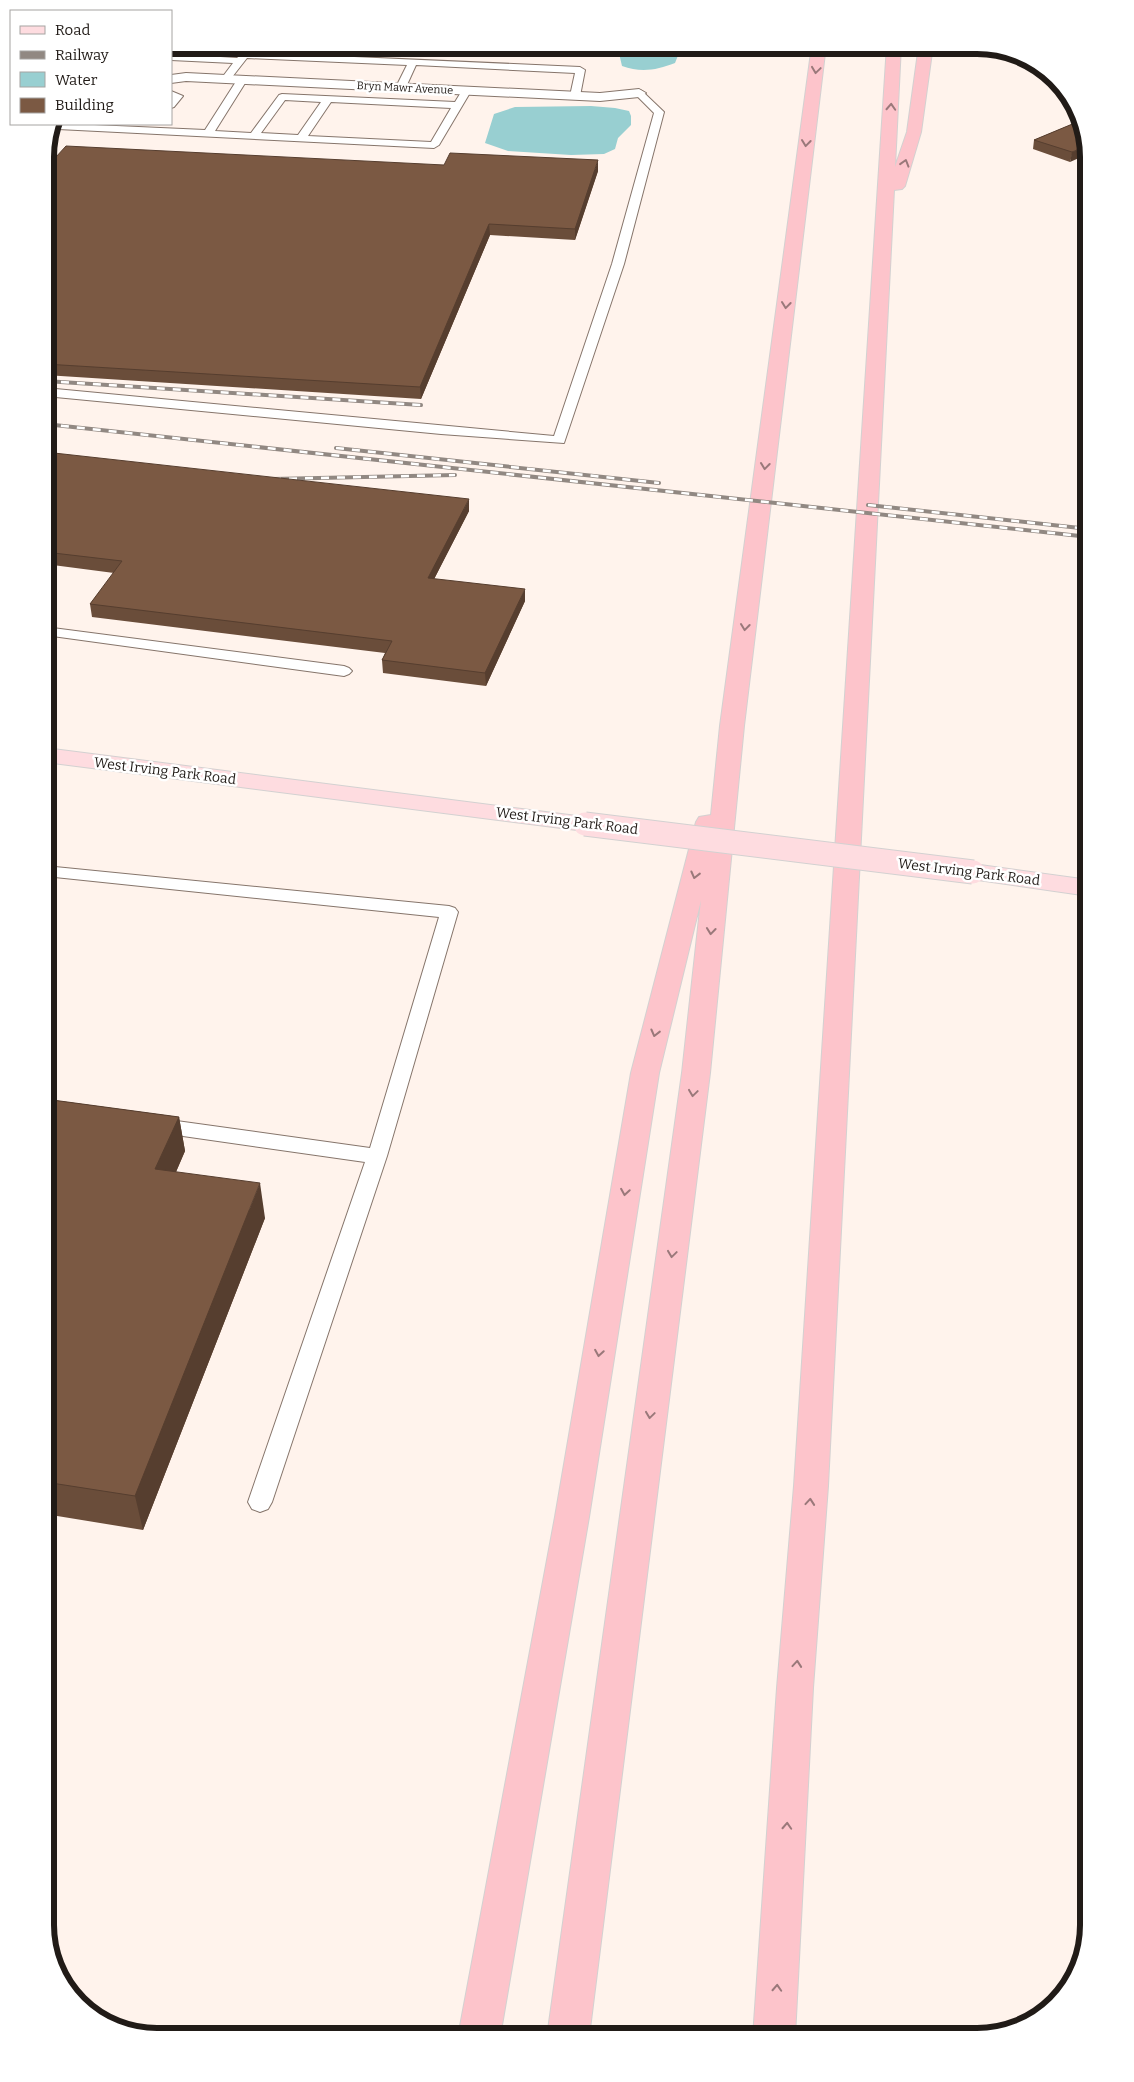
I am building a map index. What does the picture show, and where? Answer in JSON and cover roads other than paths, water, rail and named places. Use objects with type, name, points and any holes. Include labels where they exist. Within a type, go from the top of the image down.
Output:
[{"type":"highway","points":[[569,2028],[695,1083],[732,726],[818,54]]},
{"type":"highway","points":[[775,2028],[795,1688],[811,1486],[894,54]]},
{"type":"highway","points":[[885,226],[914,132],[925,54]]},
{"type":"highway","points":[[481,2028],[572,1517],[645,1073],[732,726]]},
{"type":"main road","name":"West Irving Park Road","points":[[54,756],[1080,887]]},
{"type":"street","name":"Bryn Mawr Avenue","points":[[172,79],[186,77],[600,97],[639,93]]},
{"type":"lane","points":[[226,79],[244,55],[580,70],[575,96]]},
{"type":"lane","points":[[172,57],[213,56],[239,61]]},
{"type":"lane","points":[[401,87],[413,62]]},
{"type":"lane","points":[[208,134],[242,80]]},
{"type":"lane","points":[[58,127],[155,127],[208,134],[434,145],[466,90]]},
{"type":"lane","points":[[54,393],[559,440],[618,264],[659,112],[639,93]]},
{"type":"lane","points":[[172,94],[178,96],[172,103]]},
{"type":"lane","points":[[254,136],[282,97],[458,105]]},
{"type":"lane","points":[[300,138],[328,99]]},
{"type":"lane","points":[[54,632],[344,670]]},
{"type":"lane","points":[[54,872],[449,912],[377,1156],[260,1502]]},
{"type":"lane","points":[[133,1122],[377,1156]]},
{"type":"water","points":[[619,54],[679,54],[675,63],[655,69],[642,70],[622,66]]},
{"type":"water","points":[[591,106],[629,111],[631,116],[631,125],[618,138],[615,149],[604,154],[571,155],[508,151],[485,143],[494,114],[515,107]]},
{"type":"railway","points":[[54,382],[421,405]]},
{"type":"railway","points":[[54,425],[1080,536]]},
{"type":"railway","points":[[336,448],[659,483]]},
{"type":"railway","points":[[273,479],[455,475]]},
{"type":"railway","points":[[868,505],[1080,528]]}]
